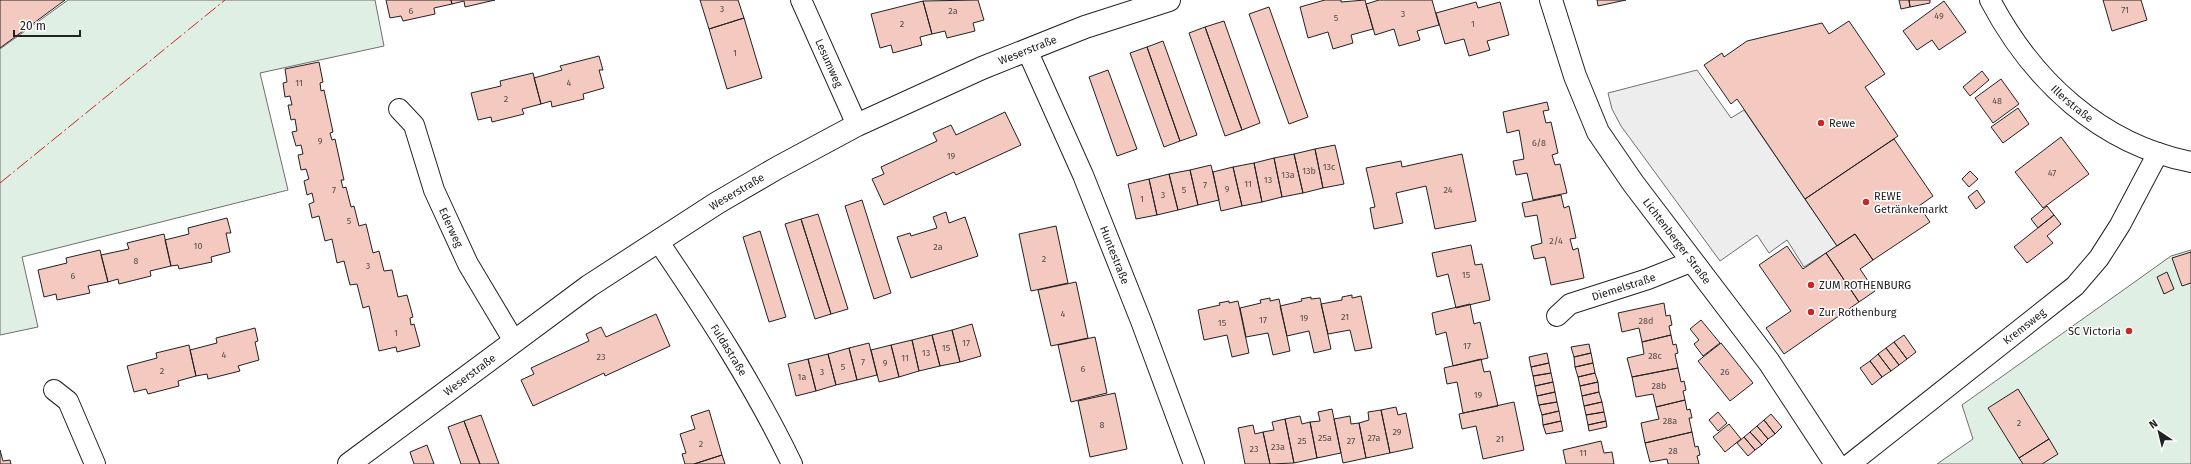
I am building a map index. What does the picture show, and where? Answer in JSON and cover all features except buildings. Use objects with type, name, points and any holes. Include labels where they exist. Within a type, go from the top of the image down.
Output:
[{"type":"street","name":"Lesumweg","points":[[801,0],[857,125]]},
{"type":"street","name":"Weserstraße","points":[[349,464],[589,286],[717,203],[777,168],[857,125],[916,97],[1085,27],[1169,0]]},
{"type":"street","name":"Lichtenberger Straße","points":[[1551,0],[1575,76],[1598,132],[1633,183],[1694,261],[1769,362],[1836,464]]},
{"type":"street","name":"Illerstraße","points":[[1990,0],[2002,23],[2021,52],[2060,96],[2088,118],[2126,139],[2158,153],[2191,162]]},
{"type":"street","name":"Huntestraße","points":[[1027,50],[1083,174],[1142,321],[1194,464]]},
{"type":"street","name":"Ederweg","points":[[399,109],[414,125],[434,190],[468,264],[514,341]]},
{"type":"street","name":"Kremsweg","points":[[1850,464],[2075,286],[2099,258],[2120,225],[2158,153]]},
{"type":"street","name":"Fuldastraße","points":[[658,241],[711,317],[772,424],[792,464]]},
{"type":"street","name":"Diemelstraße","points":[[1556,316],[1570,304],[1648,280],[1694,261]]},
{"type":"street","points":[[54,390],[68,401],[95,464]]},
{"type":"green space","points":[[68,0],[375,0],[384,46],[260,73],[288,190],[22,257],[38,327],[0,335],[0,49]]},
{"type":"green space","name":"SC Victoria","points":[[2191,250],[2191,464],[1937,464],[1973,439],[1962,405],[2171,256]]},
{"type":"shaded area","points":[[1697,70],[1731,118],[1744,110],[1837,246],[1804,267],[1787,240],[1769,253],[1757,235],[1720,261],[1621,126],[1612,109],[1608,93]]},
{"type":"power","points":[[0,183],[225,0]]},
{"type":"place","name":"Rewe","points":[[1821,123]]},
{"type":"place","name":"REWE Getränkemarkt","points":[[1866,202]]},
{"type":"place","name":"ZUM ROTHENBURG","points":[[1811,285]]},
{"type":"place","name":"Zur Rothenburg","points":[[1811,312]]},
{"type":"place","name":"SC Victoria","points":[[2129,331]]}]
